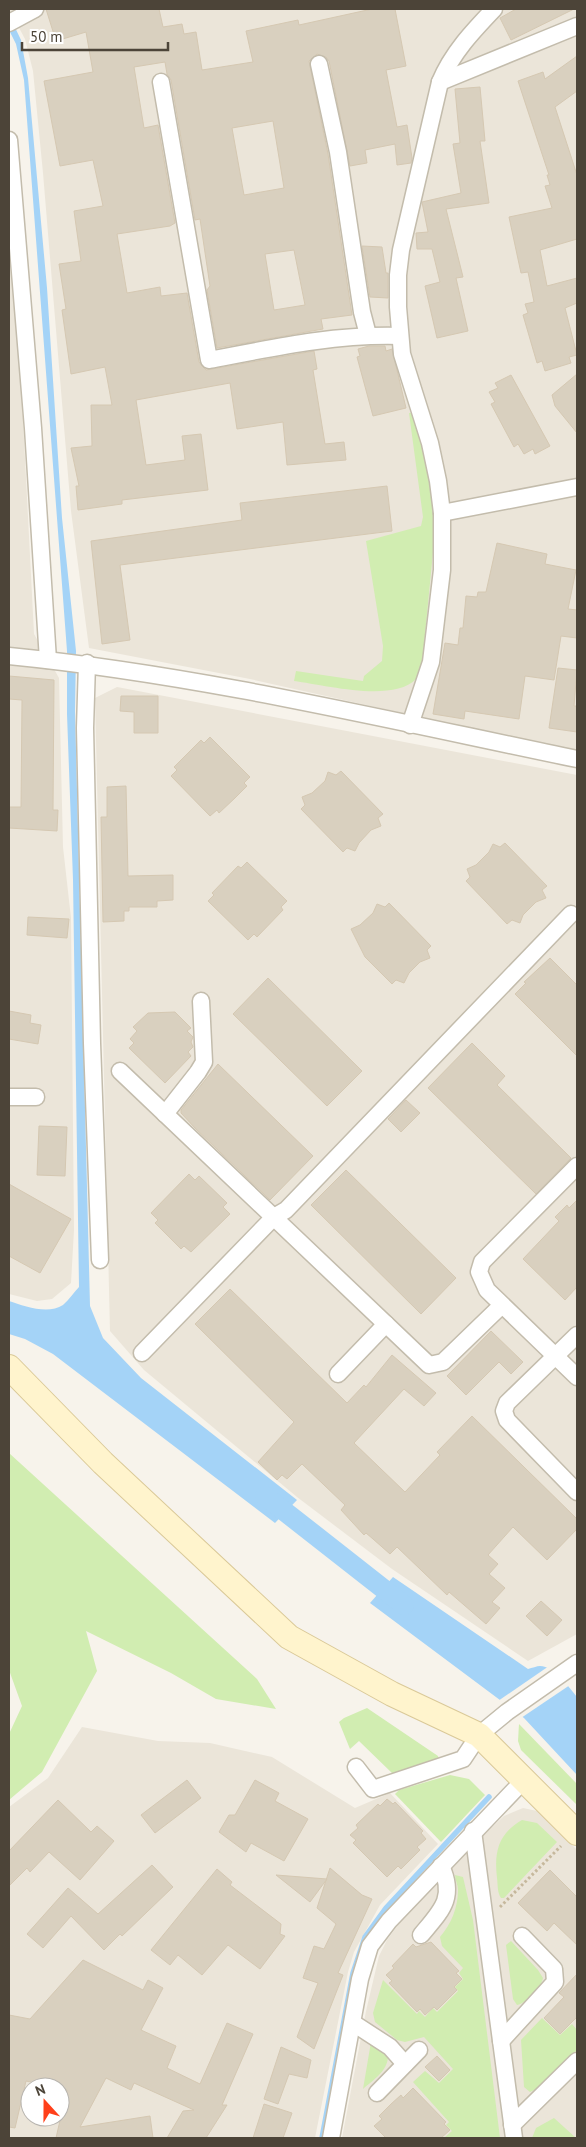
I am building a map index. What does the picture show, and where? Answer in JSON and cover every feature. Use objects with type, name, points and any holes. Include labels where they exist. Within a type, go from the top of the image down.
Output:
[{"type":"main road","points":[[9,1367],[103,1463],[289,1636],[392,1694],[479,1735],[524,1780],[570,1839]]},
{"type":"street","points":[[11,21],[35,9]]},
{"type":"street","points":[[410,725],[431,662],[442,570],[442,513],[432,452],[406,370],[400,336],[398,275],[440,82],[466,38],[494,9]]},
{"type":"street","points":[[440,82],[577,26]]},
{"type":"street","points":[[319,64],[338,152],[362,312],[368,335]]},
{"type":"street","points":[[161,82],[208,360],[318,339],[368,335],[400,336]]},
{"type":"street","points":[[9,140],[33,428],[48,660]]},
{"type":"street","points":[[442,513],[577,487]]},
{"type":"street","points":[[9,656],[76,662],[213,683],[577,759]]},
{"type":"street","points":[[76,662],[85,728],[90,964],[100,1260]]},
{"type":"street","points":[[142,1353],[274,1217],[286,1210],[571,914]]},
{"type":"street","points":[[164,1114],[204,1062],[201,1001]]},
{"type":"street","points":[[120,1071],[429,1365],[443,1362],[502,1305]]},
{"type":"street","points":[[9,1097],[36,1097]]},
{"type":"street","points":[[577,1166],[482,1262],[480,1272],[482,1282],[502,1305],[577,1377]]},
{"type":"street","points":[[338,1374],[386,1324]]},
{"type":"street","points":[[577,1335],[507,1403],[504,1411],[506,1420],[577,1492]]},
{"type":"street","points":[[356,1767],[373,1789],[463,1759],[479,1735],[507,1712],[577,1663]]},
{"type":"street","points":[[331,2138],[360,1979],[370,1946],[440,1866],[524,1780]]},
{"type":"street","points":[[473,1831],[513,2132]]},
{"type":"street","points":[[421,1935],[441,1911],[449,1891],[447,1880],[440,1866]]},
{"type":"street","points":[[501,2041],[556,1982],[554,1969],[522,1936]]},
{"type":"street","points":[[353,2023],[390,2046],[405,2064]]},
{"type":"street","points":[[377,2093],[419,2050]]},
{"type":"street","points":[[513,2132],[577,2061]]},
{"type":"path","points":[[498,1909],[570,1839]]},
{"type":"shaded area","points":[[9,9],[577,9],[577,752],[250,679],[89,648],[71,511],[33,71],[25,39]]},
{"type":"shaded area","points":[[9,218],[19,341],[34,634],[59,678],[63,847],[71,918],[74,1230],[71,1283],[52,1299],[37,1301],[9,1294]]},
{"type":"shaded area","points":[[117,687],[577,775],[577,1634],[528,1661],[392,1569],[297,1497],[144,1370],[110,1331],[95,698]]},
{"type":"shaded area","points":[[82,1727],[158,1741],[210,1743],[272,1757],[355,1808],[390,1793],[438,1844],[380,1905],[354,1952],[348,1972],[315,2138],[9,2138],[9,1807],[48,1778]]},
{"type":"shaded area","points":[[523,1808],[537,1811],[545,1817],[577,1850],[577,2138],[342,2138],[366,2011],[379,1956],[387,1940],[412,1906],[439,1877],[504,1816]]},
{"type":"green space","points":[[409,413],[414,413],[432,483],[435,532],[422,665],[418,676],[405,686],[392,690],[375,691],[294,681],[296,671],[363,681],[364,676],[382,661],[383,646],[366,541],[421,526],[423,517]]},
{"type":"green space","points":[[9,1453],[257,1679],[276,1709],[216,1699],[171,1673],[86,1631],[97,1671],[42,1772],[9,1800],[9,1734],[22,1706],[9,1670]]},
{"type":"green space","points":[[367,1708],[438,1756],[439,1760],[393,1774],[359,1741],[350,1749],[339,1722]]},
{"type":"green space","points":[[519,1724],[577,1784],[577,1805],[521,1750],[518,1741]]},
{"type":"green space","points":[[450,1775],[469,1779],[485,1795],[441,1842],[395,1794],[399,1790]]},
{"type":"green space","points":[[522,1820],[537,1823],[557,1842],[504,1898],[501,1898],[498,1891],[496,1869],[499,1844],[508,1831]]},
{"type":"green space","points":[[455,1875],[463,1877],[473,1920],[500,2138],[444,2138],[452,2131],[446,2125],[449,2122],[413,2082],[425,2071],[439,2083],[453,2069],[424,2037],[405,2042],[397,2040],[375,2022],[373,2013],[383,1980],[417,2014],[419,2011],[425,2017],[433,2008],[437,2012],[458,1991],[455,1987],[463,1979],[459,1973],[463,1968],[442,1946],[440,1937],[451,1921],[457,1903],[458,1890]]},
{"type":"green space","points":[[511,1941],[543,1978],[533,1995],[517,2005],[513,1999],[506,1945]]},
{"type":"green space","points":[[542,2018],[560,2035],[572,2024],[577,2030],[577,2050],[539,2088],[530,2092],[524,2087],[521,2040]]},
{"type":"green space","points":[[371,2042],[388,2056],[383,2071],[363,2089]]},
{"type":"green space","points":[[554,2118],[576,2138],[532,2138],[536,2128]]},
{"type":"water","points":[[9,15],[21,40],[28,78],[47,288],[62,518],[76,651],[75,711],[90,1306],[103,1338],[141,1378],[297,1500],[275,1523],[53,1354],[25,1339],[9,1334],[9,1301],[36,1309],[57,1308],[63,1305],[79,1287],[73,880],[67,714],[67,651],[24,80],[16,44],[9,30]]},
{"type":"water","points":[[393,1577],[528,1669],[539,1666],[551,1669],[556,1673],[577,1697],[577,1775],[524,1718],[370,1603]]},
{"type":"pier","points":[[549,1666],[570,1685],[521,1718],[498,1701]]},
{"type":"building","points":[[46,9],[159,9],[163,27],[182,24],[184,34],[196,32],[202,70],[253,62],[246,31],[298,20],[299,25],[372,9],[395,9],[406,66],[386,70],[397,127],[407,125],[412,158],[411,163],[397,165],[395,144],[365,150],[367,163],[350,166],[329,61],[326,57],[317,54],[309,61],[328,154],[352,315],[321,319],[323,329],[217,348],[207,290],[210,286],[200,219],[195,220],[171,80],[167,74],[165,62],[134,67],[144,128],[158,125],[175,223],[170,226],[117,234],[127,293],[160,287],[161,296],[187,293],[199,362],[206,370],[314,351],[317,369],[313,370],[325,444],[344,442],[346,460],[287,465],[283,422],[237,429],[230,383],[136,400],[146,465],[185,460],[182,436],[201,434],[208,490],[122,500],[122,504],[78,510],[76,486],[79,486],[71,448],[92,446],[91,405],[112,405],[105,367],[71,374],[62,310],[66,309],[59,264],[81,261],[74,211],[103,206],[93,160],[60,166],[44,81],[93,72],[86,32],[56,41]],"holes":[[[273,121],[284,188],[244,195],[232,128]],[[294,250],[305,305],[274,310],[265,254]]]},
{"type":"building","points":[[516,9],[574,9],[511,40],[500,18]]},
{"type":"building","points":[[577,56],[577,91],[555,107],[577,175],[577,239],[540,250],[547,286],[577,278],[577,303],[565,308],[577,355],[569,357],[571,363],[545,371],[542,361],[537,363],[523,315],[528,313],[525,304],[534,302],[528,272],[521,273],[509,217],[552,208],[545,186],[550,185],[547,175],[549,175],[518,81],[543,72],[545,79]]},
{"type":"building","points":[[480,87],[485,141],[480,141],[489,203],[446,209],[463,277],[456,278],[468,331],[437,338],[425,286],[440,282],[432,249],[417,249],[416,233],[428,232],[422,202],[461,193],[453,144],[460,143],[455,89]]},
{"type":"building","points":[[362,246],[382,247],[386,273],[388,273],[388,298],[370,297]]},
{"type":"building","points":[[369,346],[385,346],[386,351],[392,349],[406,408],[373,416],[357,357],[360,356],[358,349]]},
{"type":"building","points":[[577,374],[577,433],[555,406],[552,395]]},
{"type":"building","points":[[511,375],[550,446],[535,454],[533,449],[524,454],[518,444],[514,447],[491,404],[495,402],[489,392],[498,388],[495,383]]},
{"type":"building","points":[[387,486],[392,531],[120,565],[130,640],[102,644],[91,541],[242,520],[240,503]]},
{"type":"building","points":[[497,543],[547,554],[545,564],[576,570],[568,609],[577,610],[577,638],[561,636],[554,680],[525,676],[519,719],[465,711],[464,719],[433,714],[445,643],[458,645],[460,628],[463,628],[466,596],[477,597],[478,592],[486,592]]},
{"type":"building","points":[[558,668],[577,670],[574,706],[577,706],[577,732],[549,728]]},
{"type":"building","points":[[9,676],[54,680],[53,810],[58,810],[57,831],[9,828],[9,807],[21,807],[22,700],[9,699]]},
{"type":"building","points":[[121,696],[158,696],[158,733],[134,733],[134,712],[120,711]]},
{"type":"building","points":[[210,737],[250,777],[244,783],[247,786],[235,798],[219,813],[217,810],[210,816],[171,776],[177,770],[174,767],[201,740],[204,743]]},
{"type":"building","points":[[341,771],[383,814],[378,818],[381,826],[371,830],[359,843],[355,851],[347,848],[343,852],[301,809],[305,805],[302,797],[312,793],[325,781],[328,772],[336,775]]},
{"type":"building","points":[[126,786],[128,876],[173,875],[173,900],[157,901],[157,907],[129,907],[129,911],[124,911],[124,921],[103,922],[101,817],[107,817],[107,787]]},
{"type":"building","points":[[505,843],[547,886],[542,890],[546,898],[536,902],[523,915],[520,923],[512,920],[507,924],[466,881],[470,877],[467,869],[476,865],[489,852],[493,844],[500,847]]},
{"type":"building","points":[[247,862],[287,901],[281,907],[283,910],[257,937],[254,934],[248,940],[208,901],[214,895],[212,893],[238,866],[241,868]]},
{"type":"building","points":[[389,903],[431,946],[427,950],[430,958],[420,962],[409,973],[404,983],[396,980],[392,984],[365,957],[351,929],[360,925],[373,913],[377,904],[385,907]]},
{"type":"building","points":[[28,917],[69,919],[67,938],[27,935]]},
{"type":"building","points":[[550,958],[577,985],[577,1056],[515,994],[526,983],[524,982]]},
{"type":"building","points":[[268,978],[362,1071],[327,1106],[233,1014]]},
{"type":"building","points":[[9,1011],[31,1015],[30,1023],[41,1025],[38,1044],[9,1039]]},
{"type":"building","points":[[175,1012],[191,1028],[187,1031],[193,1037],[191,1042],[193,1047],[188,1052],[191,1056],[165,1083],[129,1048],[134,1043],[130,1039],[137,1031],[133,1027],[148,1013]]},
{"type":"building","points":[[472,1043],[505,1076],[497,1085],[571,1158],[536,1194],[428,1088]]},
{"type":"building","points":[[218,1064],[313,1156],[270,1200],[181,1113],[181,1110]]},
{"type":"building","points":[[406,1100],[420,1113],[401,1132],[388,1119]]},
{"type":"building","points":[[39,1126],[67,1127],[65,1176],[37,1175]]},
{"type":"building","points":[[346,1170],[456,1278],[421,1314],[311,1205]]},
{"type":"building","points":[[189,1174],[195,1180],[199,1176],[227,1203],[223,1207],[230,1214],[191,1252],[184,1246],[181,1249],[155,1223],[158,1220],[151,1213]]},
{"type":"building","points":[[9,1184],[71,1219],[40,1273],[9,1256]]},
{"type":"building","points":[[577,1200],[577,1287],[565,1300],[523,1259],[559,1221],[555,1217],[567,1205],[569,1208]]},
{"type":"building","points":[[230,1289],[347,1403],[364,1385],[366,1387],[392,1355],[436,1393],[424,1406],[404,1389],[354,1443],[405,1492],[440,1455],[437,1452],[472,1416],[577,1519],[577,1529],[547,1560],[513,1527],[488,1555],[498,1564],[489,1574],[505,1588],[492,1602],[500,1608],[486,1624],[449,1592],[447,1595],[397,1547],[390,1554],[366,1533],[364,1535],[341,1510],[345,1505],[302,1464],[287,1479],[282,1475],[277,1480],[258,1462],[294,1422],[195,1324]]},
{"type":"building","points":[[491,1331],[523,1362],[511,1374],[499,1362],[466,1395],[447,1376]]},
{"type":"building","points":[[541,1601],[562,1620],[547,1636],[526,1616]]},
{"type":"building","points":[[187,1780],[201,1798],[155,1833],[141,1815]]},
{"type":"building","points":[[255,1780],[279,1793],[275,1801],[308,1819],[284,1861],[251,1843],[246,1852],[219,1832],[229,1815],[235,1815]]},
{"type":"building","points":[[387,1799],[393,1804],[395,1802],[423,1831],[421,1833],[426,1839],[417,1847],[420,1850],[401,1869],[398,1866],[387,1877],[353,1843],[356,1840],[350,1835],[358,1828],[356,1825],[378,1804],[380,1806]]},
{"type":"building","points":[[58,1800],[91,1832],[97,1826],[114,1841],[80,1880],[49,1852],[30,1872],[27,1868],[9,1886],[9,1851]]},
{"type":"building","points":[[152,1865],[173,1887],[122,1936],[120,1934],[104,1950],[71,1916],[43,1948],[27,1934],[68,1888],[98,1914]]},
{"type":"building","points":[[330,1868],[362,1895],[372,1899],[338,1973],[343,1975],[314,2049],[297,2037],[318,1983],[303,1978],[314,1946],[324,1949],[336,1924],[317,1908]]},
{"type":"building","points":[[217,1869],[232,1882],[230,1885],[281,1924],[280,1934],[285,1936],[260,1969],[228,1945],[202,1975],[178,1955],[170,1965],[151,1950]]},
{"type":"building","points":[[550,1870],[577,1897],[577,1945],[554,1923],[547,1931],[518,1903]]},
{"type":"building","points":[[276,1875],[327,1879],[310,1902]]},
{"type":"building","points":[[431,1942],[459,1971],[456,1973],[462,1979],[454,1987],[457,1990],[437,2010],[434,2007],[425,2015],[420,2009],[417,2012],[389,1983],[392,1981],[386,1975],[413,1944],[416,1947]]},
{"type":"building","points":[[83,1960],[143,1990],[148,1980],[163,1988],[141,2030],[176,2046],[167,2068],[200,2084],[227,2023],[253,2034],[222,2105],[227,2105],[206,2138],[167,2138],[183,2111],[194,2110],[134,2083],[131,2090],[106,2078],[80,2127],[150,2116],[153,2138],[56,2138],[59,2127],[70,2127],[70,2077],[20,2077],[20,2107],[15,2128],[9,2127],[9,2015],[30,2019]]},
{"type":"building","points":[[577,1974],[577,2017],[560,2034],[544,2018],[564,1997],[559,1993]]},
{"type":"building","points":[[281,2047],[311,2060],[307,2078],[289,2074],[278,2104],[264,2099]]},
{"type":"building","points":[[437,2056],[450,2070],[439,2081],[425,2067]]},
{"type":"building","points":[[413,2088],[446,2122],[444,2124],[450,2130],[441,2138],[386,2138],[374,2126],[382,2119],[379,2116],[391,2104],[401,2095],[403,2098]]},
{"type":"building","points":[[264,2104],[292,2113],[283,2138],[253,2138]]},
{"type":"waterway","points":[[265,1496],[404,1605]]},
{"type":"waterway","points":[[322,2138],[353,1973],[365,1937],[386,1908],[489,1797]]}]
